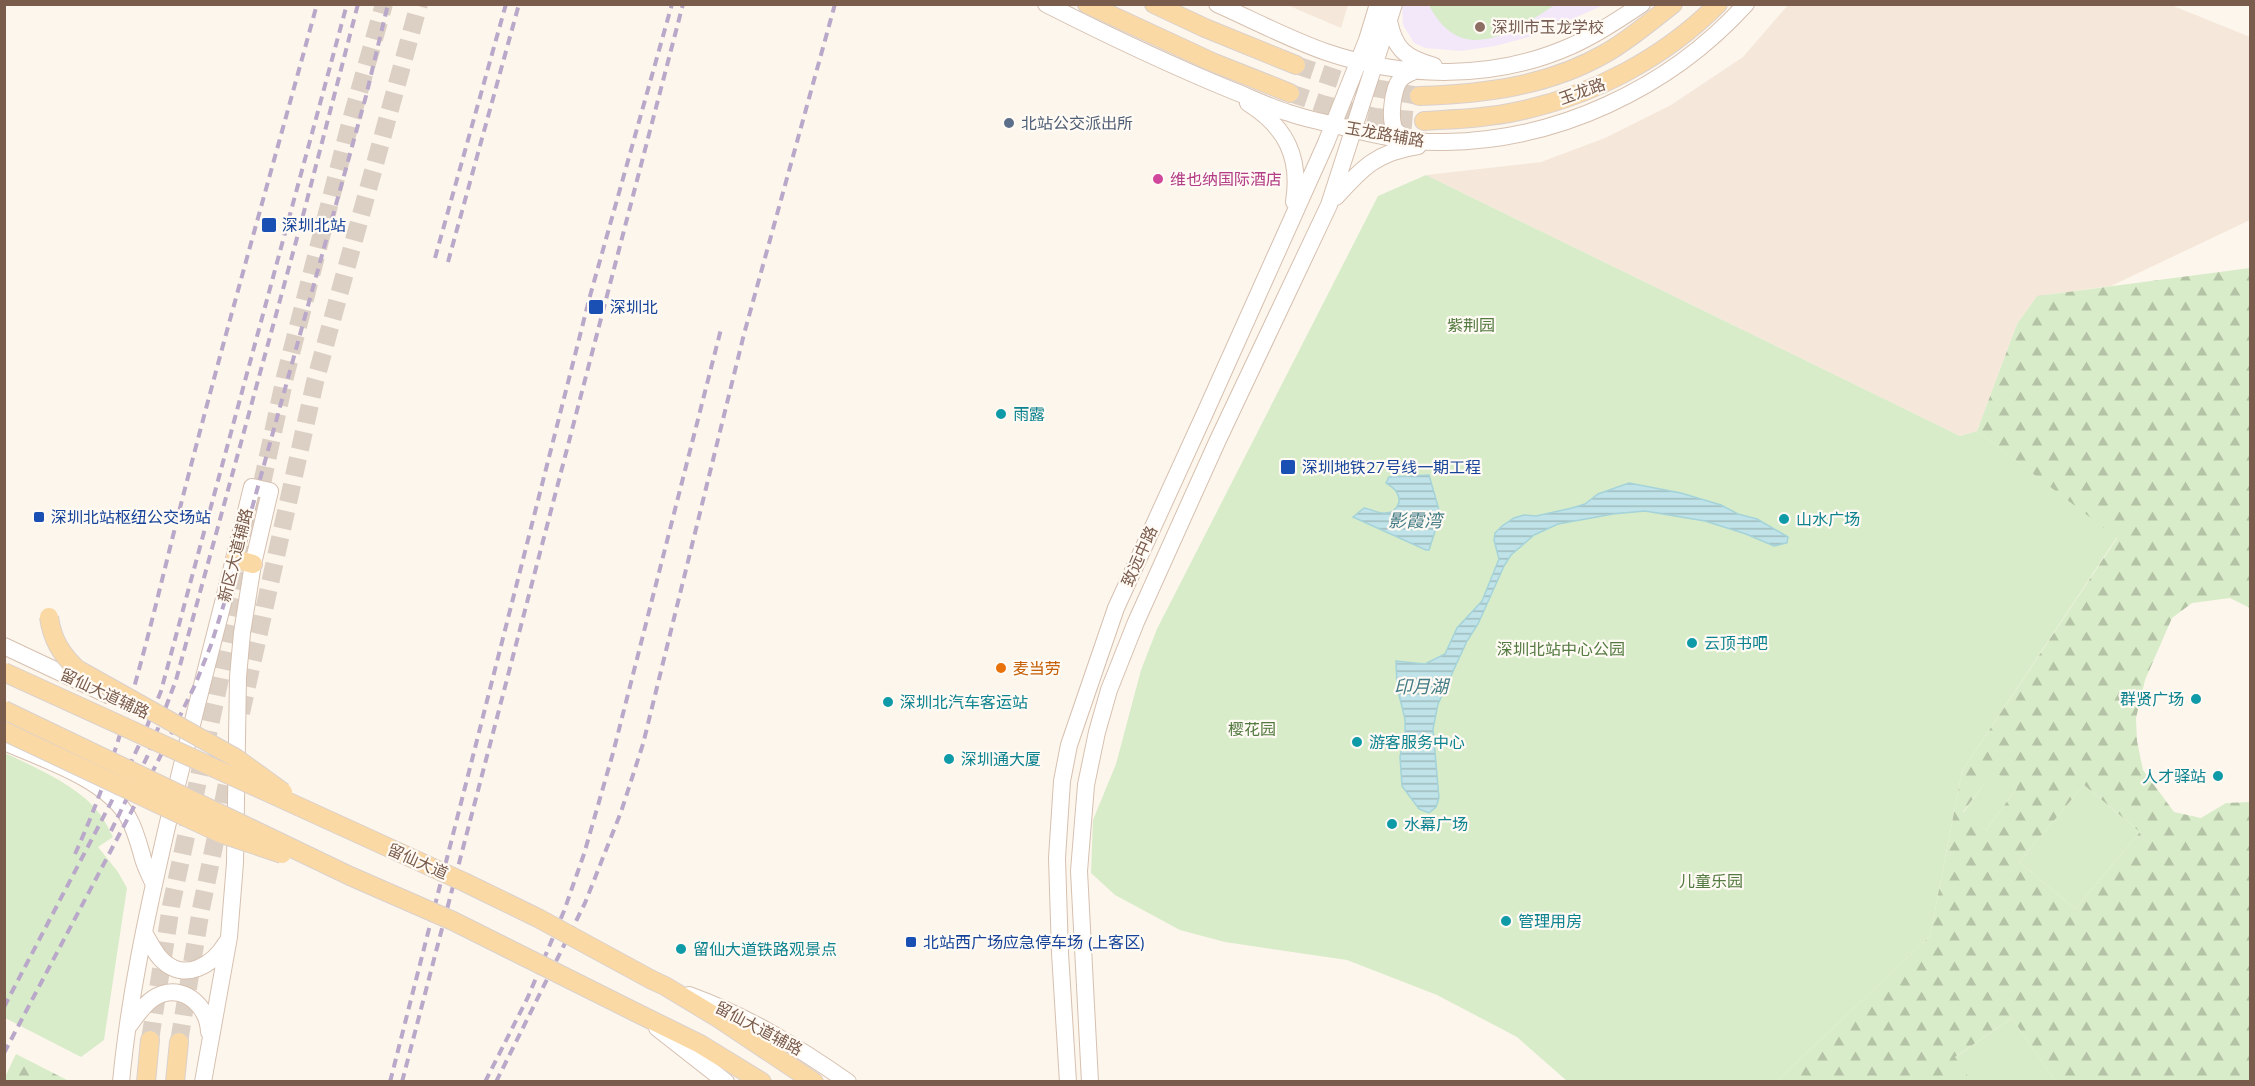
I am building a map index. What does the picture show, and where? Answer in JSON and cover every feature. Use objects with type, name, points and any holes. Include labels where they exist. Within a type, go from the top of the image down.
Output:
[{"type":"main road","name":"玉龙路辅路","points":[[1046,4],[1099,32],[1197,76],[1286,112],[1392,138],[1444,143],[1484,140],[1537,130],[1566,122],[1612,103],[1641,88],[1689,56],[1711,39],[1746,4]]},
{"type":"main road","points":[[1088,4],[1212,62],[1290,93]]},
{"type":"main road","points":[[1154,4],[1205,28],[1296,65]]},
{"type":"main road","points":[[1218,4],[1313,47],[1367,64],[1412,72],[1452,72],[1497,68],[1536,59],[1572,46],[1642,4]]},
{"type":"main road","points":[[1367,64],[1378,4]]},
{"type":"main road","points":[[1367,64],[1389,21],[1394,4]]},
{"type":"main road","name":"玉龙路","points":[[1419,96],[1501,90],[1555,77],[1605,53],[1673,4]]},
{"type":"main road","name":"玉龙路","points":[[1424,121],[1474,118],[1519,111],[1582,93],[1616,78],[1659,52],[1702,20],[1718,4]]},
{"type":"main road","points":[[1389,21],[1394,39],[1404,53],[1415,61],[1452,72]]},
{"type":"main road","name":"致远中路","points":[[1068,1082],[1057,858],[1062,781],[1069,745],[1116,608],[1333,124],[1367,64]]},
{"type":"main road","name":"致远中路","points":[[1090,1082],[1079,871],[1086,785],[1097,732],[1109,690],[1136,622],[1217,442],[1329,205],[1355,130],[1367,64]]},
{"type":"main road","points":[[1408,140],[1396,132],[1393,125],[1393,105],[1398,81],[1412,72]]},
{"type":"main road","points":[[1197,76],[1250,104],[1278,127],[1287,140],[1294,160],[1296,178],[1291,220]]},
{"type":"main road","points":[[1329,205],[1357,173],[1376,158],[1396,150],[1444,143]]},
{"type":"main road","name":"新区大道辅路","points":[[121,1082],[126,1030],[154,885],[199,694],[252,487],[270,491],[244,616],[239,668],[235,863],[229,937],[203,1082]]},
{"type":"main road","points":[[235,559],[253,564]]},
{"type":"main road","points":[[49,617],[57,645],[76,669],[236,758],[322,818]]},
{"type":"main road","name":"留仙大道辅路","points":[[4,646],[157,717],[170,720],[179,718],[193,705],[199,694]]},
{"type":"main road","name":"留仙大道","points":[[4,672],[496,897],[658,983],[814,1082]]},
{"type":"main road","points":[[4,710],[350,876],[453,921],[700,1044],[762,1082]]},
{"type":"main road","points":[[4,731],[222,834],[350,876]]},
{"type":"main road","points":[[4,741],[94,783],[114,797],[138,836],[142,857],[154,885]]},
{"type":"main road","points":[[144,933],[163,962],[180,970],[196,969],[209,964],[220,954],[229,937]]},
{"type":"main road","name":"留仙大道辅路","points":[[658,983],[719,1006],[759,1025],[801,1049],[848,1082]]},
{"type":"main road","points":[[126,1030],[141,1009],[151,1001],[162,994],[178,993],[191,997],[203,1008],[209,1024],[209,1045]]},
{"type":"main road","points":[[637,1013],[726,1082]]},
{"type":"main road","points":[[146,1082],[150,1041]]},
{"type":"main road","points":[[175,1082],[179,1042]]},
{"type":"shaded area","name":"深圳市玉龙学校","points":[[1402,4],[1604,5],[1533,36],[1495,46],[1461,51],[1425,48],[1414,43],[1403,25]]},
{"type":"shaded area","points":[[1287,5],[1348,5],[1341,28]]},
{"type":"shaded area","points":[[1788,5],[2171,5],[2250,37],[2250,220],[2111,286],[2037,296],[2017,324],[1977,431],[1960,436],[1426,175],[1541,162],[1605,138],[1671,105],[1743,57]]},
{"type":"green space","points":[[1429,5],[1555,5],[1505,33],[1488,39],[1472,40],[1456,35],[1442,24]]},
{"type":"green space","name":"深圳北站中心公园","points":[[1426,175],[1960,436],[1977,431],[2117,537],[1962,771],[1930,936],[1777,1081],[1567,1081],[1517,1037],[1437,995],[1347,960],[1225,942],[1180,930],[1115,895],[1091,873],[1093,820],[1116,764],[1141,670],[1157,629],[1378,196]]},
{"type":"green space","points":[[2250,268],[2250,608],[2230,598],[2192,603],[2172,618],[2145,680],[2136,718],[2137,741],[2143,770],[2174,812],[2201,818],[2226,803],[2250,802],[2250,1081],[2048,1081],[2053,1078],[2012,1018],[1955,1057],[1971,1081],[1777,1081],[1930,936],[1962,771],[2117,538],[1977,431],[2017,324],[2037,296]],"holes":[[[1994,771],[2017,788],[1986,830],[1963,812]],[[2084,785],[2140,832],[2075,909],[2019,862]]]},
{"type":"green space","points":[[5,753],[55,778],[90,803],[103,819],[113,837],[98,847],[118,872],[127,888],[104,1040],[81,1057],[5,1018]]},
{"type":"green space","points":[[1994,770],[2017,788],[1986,830],[1963,813]]},
{"type":"green space","points":[[2084,785],[2140,832],[2075,909],[2019,862]]},
{"type":"green space","points":[[2012,1018],[2053,1078],[2048,1082],[1971,1081],[1954,1058]]},
{"type":"green space","points":[[16,1054],[69,1081],[5,1081]]},
{"type":"water","name":"影霞湾","points":[[1429,475],[1439,510],[1429,550],[1353,517],[1364,508],[1387,513],[1397,507],[1399,497],[1394,488],[1386,483],[1389,477]]},
{"type":"water","name":"印月湖","points":[[1629,483],[1681,493],[1721,505],[1738,514],[1757,519],[1788,537],[1787,543],[1774,546],[1705,521],[1645,511],[1558,524],[1534,535],[1511,555],[1504,566],[1438,704],[1433,729],[1439,798],[1436,807],[1429,813],[1419,809],[1402,786],[1400,757],[1405,719],[1397,687],[1396,661],[1425,664],[1445,654],[1457,628],[1482,601],[1499,559],[1494,540],[1495,533],[1502,526],[1524,515],[1536,516],[1585,504],[1598,494]]},
{"type":"tunnel","points":[[150,1040],[171,906],[285,377],[351,120],[384,4]]},
{"type":"tunnel","points":[[241,713],[315,382],[419,4]]},
{"type":"tunnel","points":[[1296,65],[1353,84],[1419,96]]},
{"type":"tunnel","points":[[1290,93],[1322,104],[1375,117],[1424,121]]},
{"type":"tunnel","points":[[179,1042],[201,909],[232,760]]},
{"type":"railway","points":[[75,854],[94,809],[126,716],[235,300],[317,4]]},
{"type":"railway","points":[[4,1007],[118,789],[142,739],[161,691],[347,4]]},
{"type":"railway","points":[[111,831],[148,755],[176,680],[300,227],[358,4]]},
{"type":"railway","points":[[4,1053],[156,765],[195,685],[211,645],[236,566],[366,96],[388,4]]},
{"type":"railway","points":[[435,258],[506,4]]},
{"type":"railway","points":[[448,262],[519,4]]},
{"type":"railway","points":[[390,1082],[590,296],[672,4]]},
{"type":"railway","points":[[402,1082],[683,4]]},
{"type":"railway","points":[[496,1082],[585,903],[621,812],[643,744],[744,334],[835,4]]},
{"type":"railway","points":[[485,1082],[528,997],[564,911],[584,854],[613,753],[721,329]]},
{"type":"place","name":"深圳市玉龙学校","points":[[1480,27]]},
{"type":"place","name":"北站公交派出所","points":[[1009,123]]},
{"type":"place","name":"维也纳国际酒店","points":[[1158,179]]},
{"type":"place","name":"深圳北站","points":[[269,225]]},
{"type":"place","name":"深圳北","points":[[596,307]]},
{"type":"place","name":"雨露","points":[[1001,414]]},
{"type":"place","name":"深圳地铁27号线一期工程","points":[[1288,467]]},
{"type":"place","name":"深圳北站枢纽公交场站","points":[[39,517]]},
{"type":"place","name":"山水广场","points":[[1784,519]]},
{"type":"place","name":"云顶书吧","points":[[1692,643]]},
{"type":"place","name":"麦当劳","points":[[1001,668]]},
{"type":"place","name":"群贤广场","points":[[2196,699]]},
{"type":"place","name":"深圳北汽车客运站","points":[[888,702]]},
{"type":"place","name":"游客服务中心","points":[[1357,742]]},
{"type":"place","name":"深圳通大厦","points":[[949,759]]},
{"type":"place","name":"人才驿站","points":[[2218,776]]},
{"type":"place","name":"水幕广场","points":[[1392,824]]},
{"type":"place","name":"管理用房","points":[[1506,921]]},
{"type":"place","name":"北站西广场应急停车场 (上客区)","points":[[911,942]]},
{"type":"place","name":"留仙大道铁路观景点","points":[[681,949]]},
{"type":"park label","name":"紫荆园","points":[[1471,325]]},
{"type":"park label","name":"樱花园","points":[[1252,729]]},
{"type":"park label","name":"儿童乐园","points":[[1711,881]]}]
